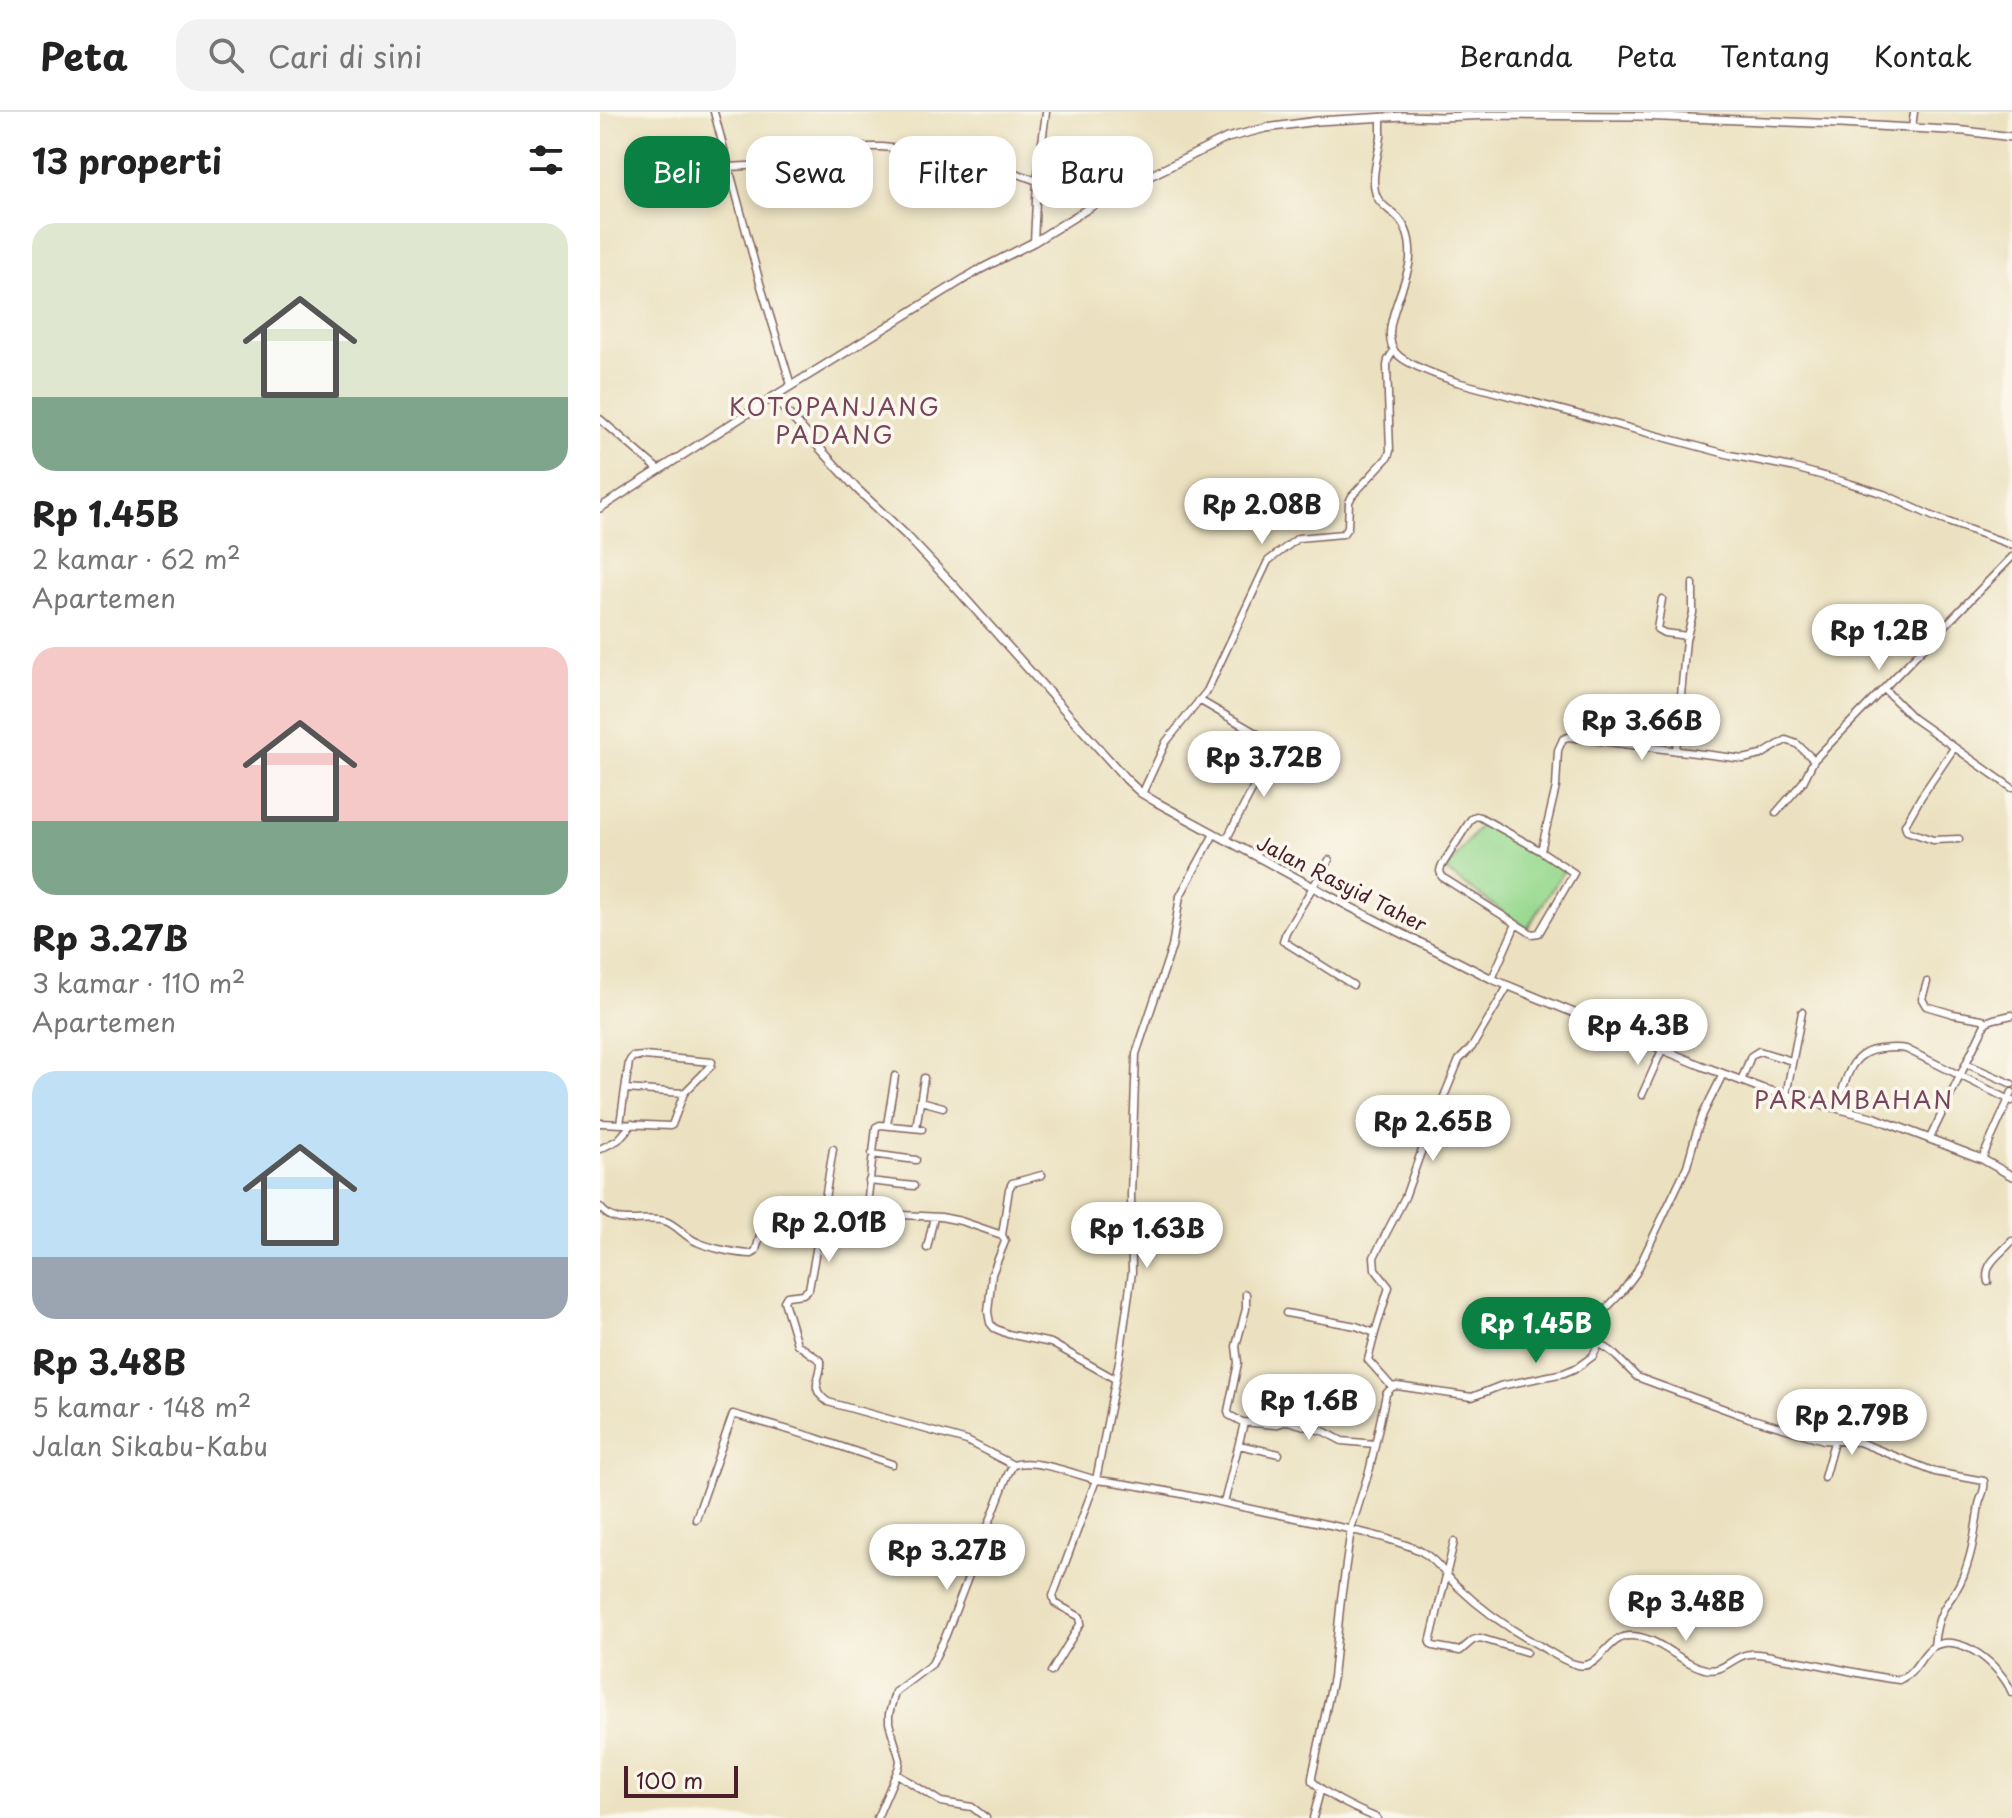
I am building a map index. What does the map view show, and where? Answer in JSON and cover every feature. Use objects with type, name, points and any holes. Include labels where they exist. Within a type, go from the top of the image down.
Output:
[{"type":"street","points":[[714,112],[721,136]]},
{"type":"street","points":[[1043,136],[1046,112]]},
{"type":"street","points":[[1912,128],[1914,112]]},
{"type":"street","points":[[600,508],[791,385],[964,279],[1034,242],[1117,192],[1244,132],[1317,121],[1404,114],[1441,117],[1639,114],[1965,131],[2012,137]]},
{"type":"street","points":[[1381,117],[1374,185],[1377,198],[1404,225],[1411,257],[1390,331],[1396,353],[1457,382],[1730,455],[1791,467],[1884,494],[1934,517],[2012,545]]},
{"type":"street","points":[[730,167],[798,163],[820,173],[851,177],[857,148],[882,147],[989,163],[1032,179]]},
{"type":"street","points":[[730,171],[791,385]]},
{"type":"street","points":[[1034,242],[1036,208]]},
{"type":"street","points":[[1142,794],[1166,742],[1207,691],[1268,561],[1298,538],[1343,534],[1348,527],[1352,496],[1390,454],[1387,366],[1394,350]]},
{"type":"street","name":"Jalan Rasyid Taher","points":[[773,397],[857,489],[946,578],[1142,794],[1314,888],[1492,979],[1741,1081],[1875,1118],[1982,1159],[2012,1176]]},
{"type":"street","points":[[600,419],[659,470]]},
{"type":"street","points":[[1776,813],[1803,782],[1814,760],[2012,557]]},
{"type":"street","points":[[1676,751],[1687,636],[1693,613],[1693,584]]},
{"type":"street","points":[[1662,599],[1657,629],[1687,636]]},
{"type":"street","points":[[1884,689],[1913,718],[2012,788]]},
{"type":"street","points":[[1199,700],[1320,770]]},
{"type":"street","points":[[1541,851],[1556,787],[1558,750],[1563,739],[1574,737],[1749,758],[1761,755],[1783,741],[1790,741],[1814,760]]},
{"type":"street","points":[[1226,840],[1276,745]]},
{"type":"street","points":[[1954,748],[1906,821],[1905,829],[1933,840],[1959,839]]},
{"type":"street","points":[[1476,816],[1572,870],[1573,874],[1539,933],[1532,934],[1516,924],[1440,873],[1471,819],[1476,816]]},
{"type":"street","points":[[1051,1672],[1081,1623],[1080,1617],[1055,1603],[1053,1596],[1096,1480],[1120,1356],[1132,1272],[1131,1182],[1136,1054],[1172,947],[1180,896],[1214,834]]},
{"type":"street","points":[[1329,860],[1283,941],[1353,985]]},
{"type":"street","points":[[1492,979],[1516,924]]},
{"type":"street","points":[[1927,982],[1922,999],[1926,1006],[1986,1022]]},
{"type":"street","points":[[1508,986],[1472,1047],[1459,1060],[1407,1191],[1374,1257],[1375,1269],[1389,1287],[1368,1360],[1392,1387],[1465,1397],[1479,1395],[1494,1388],[1564,1373],[1593,1356],[1599,1343],[1597,1323],[1636,1273],[1687,1166],[1703,1114],[1723,1074]]},
{"type":"street","points":[[1786,1095],[1802,1012]]},
{"type":"street","points":[[1930,1138],[1986,1022],[2012,1015]]},
{"type":"street","points":[[1837,1107],[1852,1064],[1863,1053],[1874,1049],[1902,1048],[2010,1100]]},
{"type":"street","points":[[1642,1095],[1662,1050]]},
{"type":"street","points":[[1741,1081],[1751,1056],[1759,1051],[1792,1061]]},
{"type":"street","points":[[600,1123],[620,1124],[672,1125],[684,1093],[712,1062],[632,1057],[620,1124]]},
{"type":"street","points":[[1967,1064],[2012,1084]]},
{"type":"street","points":[[887,1125],[895,1076]]},
{"type":"street","points":[[866,1214],[876,1127],[887,1125],[919,1129],[924,1078]]},
{"type":"street","points":[[625,1089],[684,1093]]},
{"type":"street","points":[[1982,1159],[2012,1092]]},
{"type":"street","points":[[921,1101],[943,1107]]},
{"type":"street","points":[[600,1149],[618,1140],[632,1124]]},
{"type":"street","points":[[833,1149],[809,1289],[803,1294],[787,1296],[784,1301],[797,1344],[821,1361],[816,1379],[819,1393],[828,1402],[967,1441],[1013,1465],[1039,1465],[1096,1480],[1138,1485],[1351,1529],[1420,1551],[1474,1602],[1504,1625],[1555,1655],[1582,1666],[1589,1665],[1620,1638],[1628,1636],[1640,1637],[1705,1669],[1725,1667],[1739,1657],[1750,1654],[1899,1680],[1910,1673],[1929,1649],[1941,1643],[1953,1643],[1982,1655],[2002,1675],[2012,1693]]},
{"type":"street","points":[[872,1154],[916,1160]]},
{"type":"street","points":[[1042,1175],[1012,1183],[1009,1189],[1002,1235],[1005,1241],[991,1282],[990,1323],[1008,1334],[1051,1343],[1115,1379]]},
{"type":"street","points":[[869,1181],[914,1186]]},
{"type":"street","points":[[600,1207],[616,1219],[663,1221],[695,1241],[748,1254],[756,1250],[768,1207],[773,1206],[934,1217],[961,1221],[1002,1235]]},
{"type":"street","points":[[927,1248],[934,1217]]},
{"type":"street","points":[[1988,1282],[1988,1266],[2012,1241]]},
{"type":"street","points":[[1246,1294],[1246,1309],[1236,1346],[1238,1363],[1229,1415],[1243,1422],[1275,1425],[1288,1421],[1325,1432],[1342,1441],[1375,1444]]},
{"type":"street","points":[[1286,1313],[1356,1326],[1375,1333]]},
{"type":"street","points":[[1599,1343],[1637,1377],[1749,1418],[1834,1442],[1870,1445],[1935,1472],[1982,1479],[1986,1483],[1980,1498],[1969,1560],[1959,1585],[1942,1611],[1934,1647]]},
{"type":"street","points":[[1377,1818],[1321,1788],[1312,1777],[1333,1677],[1351,1529],[1386,1394],[1392,1387]]},
{"type":"street","points":[[696,1519],[733,1414],[892,1464]]},
{"type":"street","points":[[1224,1503],[1243,1422]]},
{"type":"street","points":[[1824,1478],[1834,1442]]},
{"type":"street","points":[[1239,1445],[1279,1454]]},
{"type":"street","points":[[877,1818],[900,1760],[889,1723],[895,1692],[932,1664],[1013,1465]]},
{"type":"street","points":[[1454,1542],[1430,1642],[1460,1651],[1474,1638],[1480,1638],[1526,1652]]},
{"type":"street","points":[[897,1774],[941,1802],[972,1807],[986,1818]]},
{"type":"street","points":[[1313,1818],[1321,1788]]},
{"type":"green space","points":[[1483,821],[1564,870],[1527,929],[1446,871]]},
{"type":"district","name":"KOTOPANJANG PADANG","points":[[835,420]]},
{"type":"district","name":"PARAMBAHAN","points":[[1854,1099]]}]
